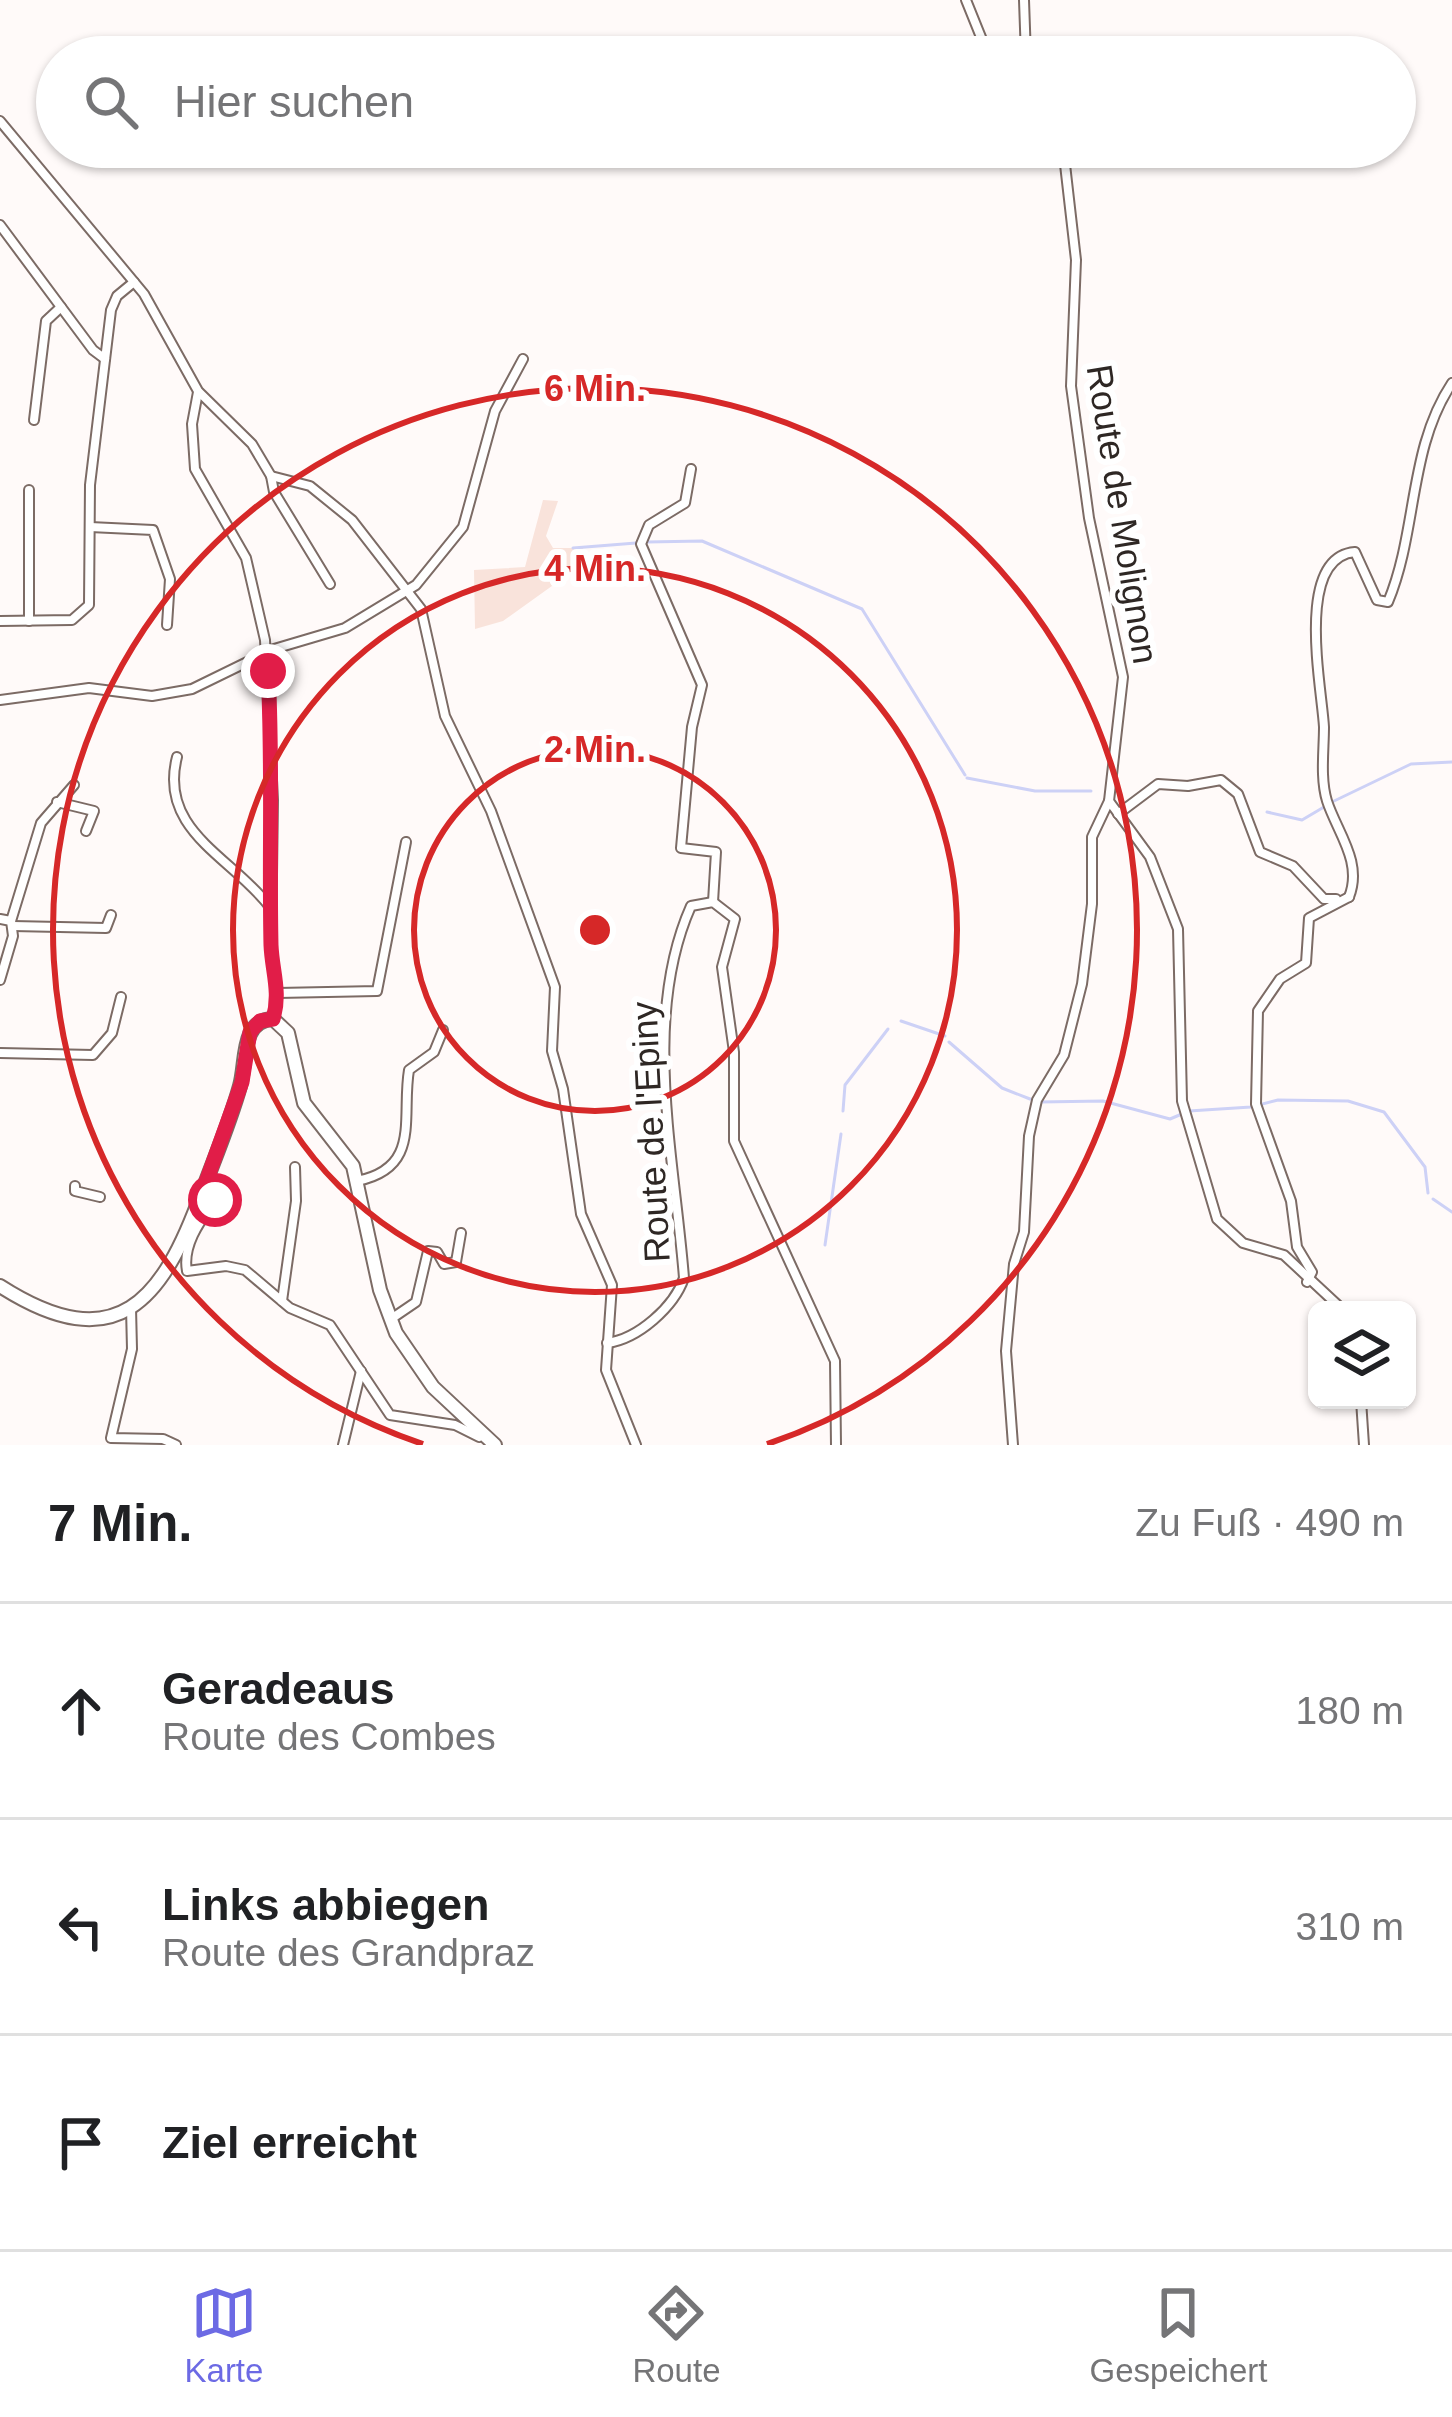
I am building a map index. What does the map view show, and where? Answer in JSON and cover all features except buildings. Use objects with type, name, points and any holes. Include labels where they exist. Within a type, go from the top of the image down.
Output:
[{"type":"street","points":[[966,0],[981,36]]},
{"type":"street","points":[[1024,0],[1025,36]]},
{"type":"street","points":[[0,121],[36,164]]},
{"type":"street","points":[[39,168],[154,307],[198,391],[252,445],[271,476],[274,493],[330,584]]},
{"type":"street","name":"Route de Molignon","points":[[1013,1445],[1006,1351],[1014,1264],[1024,1232],[1029,1136],[1037,1100],[1064,1055],[1082,984],[1092,904],[1092,837],[1109,801],[1124,685],[1089,518],[1070,386],[1076,260],[1066,168]]},
{"type":"street","points":[[0,225],[4,239],[105,359]]},
{"type":"street","points":[[0,621],[72,620],[87,610],[92,592],[90,527],[112,305],[134,282]]},
{"type":"street","points":[[34,420],[46,321],[61,307]]},
{"type":"street","points":[[0,700],[100,687],[164,696],[236,673],[267,654],[345,628],[405,591],[434,568],[464,527],[495,411],[523,359]]},
{"type":"street","points":[[1349,897],[1348,850],[1327,800],[1323,764],[1317,684],[1321,581],[1339,557],[1355,552],[1361,554],[1377,600],[1388,602],[1415,508],[1420,448],[1452,383]]},
{"type":"street","points":[[198,391],[192,424],[195,469],[247,558],[267,654],[278,992],[273,1019]]},
{"type":"street","points":[[691,469],[685,503],[649,525],[641,544],[703,685],[692,727],[681,848],[716,851],[713,902],[735,919],[722,967],[734,1052],[734,1141],[835,1361],[836,1445]]},
{"type":"street","points":[[271,476],[297,480],[324,496],[363,532],[421,608],[445,716],[491,812],[555,987],[552,1051],[563,1089],[581,1214],[612,1285],[606,1370],[636,1445]]},
{"type":"street","points":[[28,621],[29,490]]},
{"type":"street","points":[[90,527],[153,530],[170,579],[167,625]]},
{"type":"street","points":[[177,757],[173,791],[184,826],[219,853],[272,908]]},
{"type":"street","points":[[1118,814],[1158,784],[1188,786],[1222,779],[1238,794],[1260,852],[1293,866],[1324,899],[1349,897]]},
{"type":"street","points":[[0,980],[33,842],[55,801],[74,785]]},
{"type":"street","points":[[55,801],[89,806],[94,812],[86,831]]},
{"type":"street","points":[[1109,801],[1158,872],[1181,942],[1177,972],[1184,1112],[1224,1228],[1243,1243],[1278,1251],[1331,1301]]},
{"type":"street","points":[[278,992],[377,991],[406,842]]},
{"type":"street","points":[[1307,1282],[1312,1272],[1297,1247],[1291,1201],[1256,1107],[1258,1011],[1280,979],[1306,963],[1309,918],[1349,897]]},
{"type":"street","name":"Route de l'Epiny","points":[[607,1342],[622,1340],[652,1318],[675,1297],[684,1278],[666,1024],[683,923],[691,906],[713,902]]},
{"type":"street","points":[[0,919],[12,924],[106,928],[111,915]]},
{"type":"street","points":[[0,1053],[93,1055],[112,1033],[121,997]]},
{"type":"street","points":[[273,1019],[288,1033],[304,1103],[348,1158],[358,1181],[390,1319],[425,1378],[493,1443]]},
{"type":"street","points":[[0,1286],[38,1308],[69,1318],[108,1316],[131,1306],[173,1266],[242,1082],[250,1032],[260,1021],[273,1019]]},
{"type":"street","points":[[358,1181],[382,1174],[398,1158],[409,1114],[409,1070],[434,1052],[443,1030]]},
{"type":"street","points":[[282,1301],[295,1167]]},
{"type":"street","points":[[206,1182],[215,1190],[215,1200],[198,1223],[185,1258],[187,1271],[240,1268],[282,1301],[330,1325],[390,1415],[462,1426],[493,1443]]},
{"type":"street","points":[[75,1186],[75,1191],[100,1197]]},
{"type":"street","points":[[390,1319],[416,1302],[428,1251],[437,1252],[444,1264],[456,1262],[460,1233]]},
{"type":"street","points":[[131,1306],[132,1349],[111,1438],[163,1439],[176,1445]]},
{"type":"street","points":[[343,1445],[348,1407],[362,1370]]},
{"type":"street","points":[[1362,1409],[1364,1445]]},
{"type":"shaded area","points":[[543,500],[558,501],[546,536],[553,548],[583,548],[584,563],[503,621],[475,629],[474,570],[525,567]]},
{"type":"waterway","points":[[647,542],[702,541],[862,609],[965,775]]},
{"type":"waterway","points":[[573,548],[636,543]]},
{"type":"waterway","points":[[1332,802],[1411,764],[1452,762]]},
{"type":"waterway","points":[[967,778],[1035,791],[1091,791]]},
{"type":"waterway","points":[[1267,812],[1302,820],[1324,807]]},
{"type":"waterway","points":[[901,1021],[945,1036]]},
{"type":"waterway","points":[[843,1111],[845,1085],[888,1029]]},
{"type":"waterway","points":[[949,1042],[1002,1088],[1030,1099]]},
{"type":"waterway","points":[[1040,1102],[1103,1101],[1170,1119],[1189,1111],[1251,1107],[1278,1100],[1348,1101],[1384,1112],[1425,1167],[1428,1193]]},
{"type":"waterway","points":[[825,1245],[841,1134]]},
{"type":"waterway","points":[[1433,1199],[1452,1212]]},
{"type":"route","points":[[215,1200],[215,1190],[206,1182],[242,1082],[250,1032],[260,1021],[273,1019],[278,999],[271,949],[274,800],[268,671]]}]
